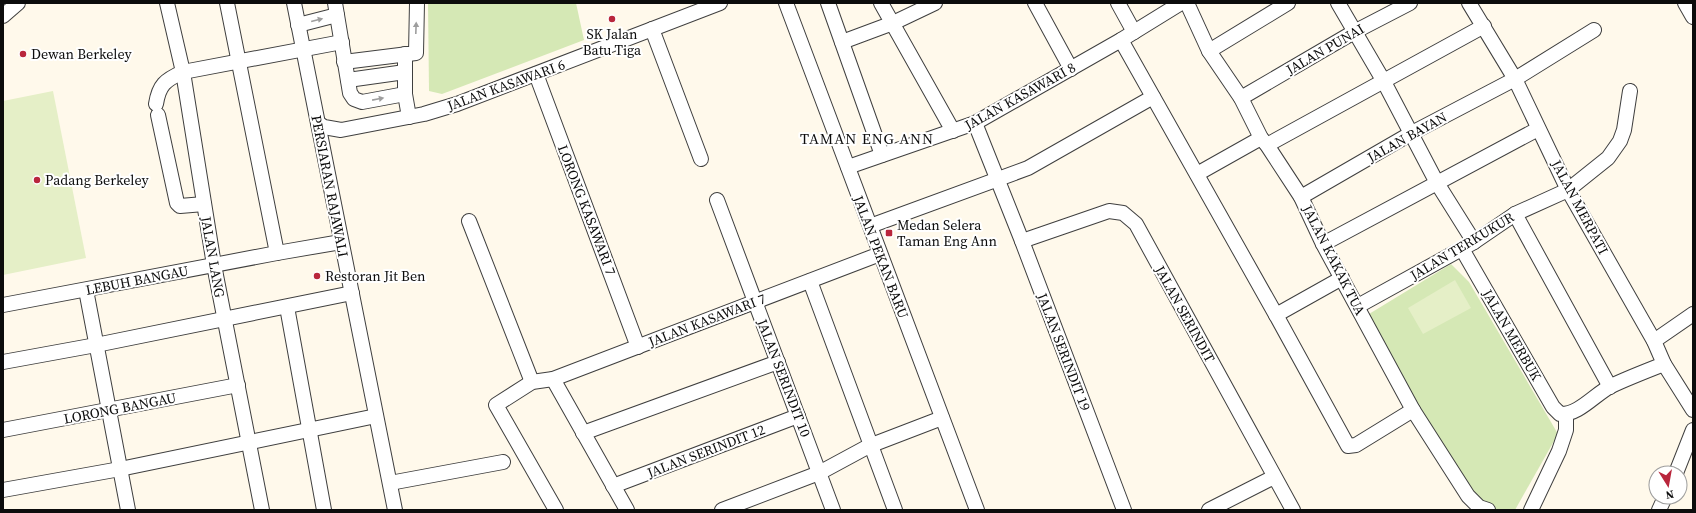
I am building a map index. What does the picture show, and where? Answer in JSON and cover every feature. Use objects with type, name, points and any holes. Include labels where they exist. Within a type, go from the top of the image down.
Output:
[{"type":"street","points":[[3,16],[18,3]]},
{"type":"street","name":"JALAN LANG","points":[[167,3],[182,72],[214,265],[262,510]]},
{"type":"street","points":[[227,3],[277,253]]},
{"type":"street","name":"PERSIARAN RAJAWALI","points":[[294,3],[395,510]]},
{"type":"street","points":[[344,62],[416,53],[417,3]]},
{"type":"street","name":"JALAN KASAWARI 6","points":[[355,128],[409,117],[457,104],[720,3]]},
{"type":"street","name":"JALAN PEKAN BARU","points":[[786,3],[977,510]]},
{"type":"street","points":[[828,3],[882,155]]},
{"type":"street","points":[[881,3],[953,131]]},
{"type":"street","points":[[842,42],[893,23],[935,3]]},
{"type":"street","points":[[1035,3],[1071,69]]},
{"type":"street","points":[[1118,3],[1134,32]]},
{"type":"street","name":"JALAN KASAWARI 8","points":[[848,167],[975,123],[1121,40],[1181,3]]},
{"type":"street","name":"JALAN KAKAK TUA","points":[[1187,3],[1209,51],[1241,98],[1264,141],[1301,197],[1323,244],[1358,306],[1413,410],[1468,496],[1479,507],[1488,510]]},
{"type":"street","points":[[1209,51],[1288,3]]},
{"type":"street","name":"JALAN MERBUK","points":[[1338,3],[1383,80],[1553,407],[1560,414],[1566,414]]},
{"type":"street","name":"JALAN PUNAI","points":[[1241,98],[1354,32],[1410,3]]},
{"type":"street","name":"JALAN MERPATI","points":[[1469,3],[1515,79],[1568,190],[1654,341],[1664,364],[1693,410]]},
{"type":"street","points":[[1686,3],[1693,17]]},
{"type":"street","points":[[298,25],[336,9],[350,93],[354,99],[362,102],[405,94]]},
{"type":"street","points":[[1197,174],[1383,80],[1484,26]]},
{"type":"street","points":[[652,29],[701,159]]},
{"type":"street","name":"JALAN BAYAN","points":[[1301,197],[1410,134],[1515,79],[1594,30]]},
{"type":"street","points":[[1121,40],[1348,446],[1356,445],[1413,410]]},
{"type":"street","points":[[204,204],[180,206],[177,203],[157,110],[158,90],[170,78],[182,72],[342,42]]},
{"type":"street","points":[[405,54],[405,94],[409,117]]},
{"type":"street","points":[[348,80],[405,72]]},
{"type":"street","name":"LORONG KASAWARI 7","points":[[536,74],[638,347]]},
{"type":"street","name":"JALAN TERKUKUR","points":[[1358,306],[1468,246],[1515,214],[1568,190],[1608,158],[1620,141],[1624,130],[1630,91]]},
{"type":"street","points":[[870,226],[1028,168],[1153,98]]},
{"type":"street","points":[[318,123],[324,127],[333,129],[341,130],[355,128]]},
{"type":"street","name":"JALAN SERINDIT 19","points":[[975,123],[1022,240],[1124,510]]},
{"type":"street","points":[[324,156],[329,143],[335,138],[355,128]]},
{"type":"street","points":[[1323,244],[1538,128]]},
{"type":"street","name":"JALAN SERINDIT 10","points":[[717,200],[833,510]]},
{"type":"street","name":"JALAN SERINDIT","points":[[1022,240],[1109,211],[1123,214],[1136,224],[1293,510]]},
{"type":"street","points":[[1515,214],[1610,387]]},
{"type":"street","points":[[468,221],[532,382],[496,404],[556,510]]},
{"type":"street","name":"LEBUH BANGAU","points":[[3,305],[342,242]]},
{"type":"street","name":"JALAN KASAWARI 7","points":[[532,382],[553,380],[880,254]]},
{"type":"street","points":[[1276,315],[1342,278]]},
{"type":"street","points":[[810,281],[895,510]]},
{"type":"street","points":[[86,290],[128,510]]},
{"type":"street","points":[[3,362],[96,345],[352,293]]},
{"type":"street","points":[[287,307],[324,510]]},
{"type":"street","points":[[1654,341],[1693,314]]},
{"type":"street","points":[[583,433],[778,362]]},
{"type":"street","points":[[1531,510],[1559,451],[1566,430],[1566,414],[1586,405],[1610,387],[1664,364]]},
{"type":"street","points":[[553,380],[627,510]]},
{"type":"street","name":"LORONG BANGAU","points":[[3,430],[238,386]]},
{"type":"street","points":[[3,490],[120,469],[376,416]]},
{"type":"street","name":"JALAN SERINDIT 12","points":[[613,486],[798,416]]},
{"type":"street","points":[[722,510],[820,473],[871,445],[942,418]]},
{"type":"street","points":[[1679,465],[1693,430]]},
{"type":"street","points":[[390,483],[502,462]]},
{"type":"street","points":[[1209,510],[1274,477]]},
{"type":"green space","points":[[428,3],[576,3],[584,40],[442,94],[429,91]]},
{"type":"green space","name":"Padang Berkeley","points":[[53,91],[86,258],[3,275],[3,101]]},
{"type":"green space","points":[[1451,264],[1469,282],[1558,434],[1515,510],[1484,510],[1413,400],[1369,314]]},
{"type":"green space","points":[[1455,280],[1471,308],[1423,334],[1408,308]]},
{"type":"place","name":"SK Jalan Batu Tiga","points":[[612,19]]},
{"type":"place","name":"Dewan Berkeley","points":[[23,54]]},
{"type":"place","name":"Padang Berkeley","points":[[37,180]]},
{"type":"place","name":"Medan Selera Taman Eng Ann","points":[[889,233]]},
{"type":"place","name":"Restoran Jit Ben","points":[[317,276]]},
{"type":"district","name":"TAMAN ENG ANN","points":[[867,139]]}]
